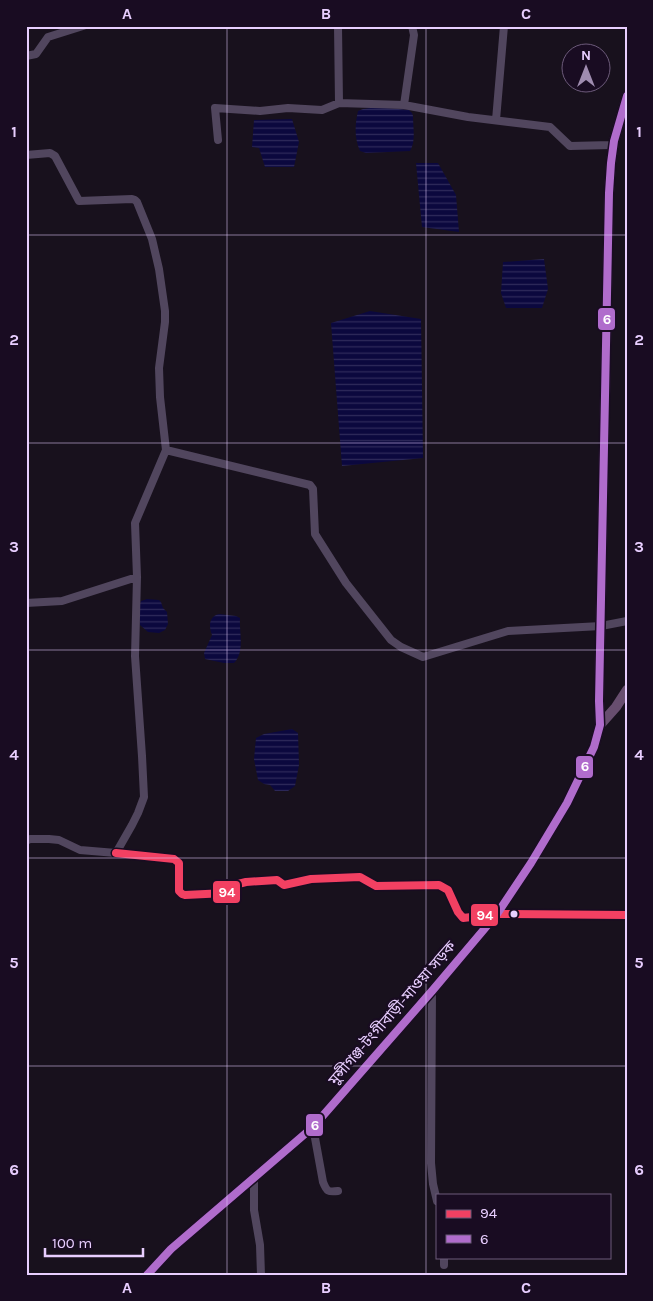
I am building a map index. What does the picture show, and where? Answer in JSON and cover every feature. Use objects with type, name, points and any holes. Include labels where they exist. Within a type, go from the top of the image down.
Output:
[{"type":"main road","points":[[600,725],[598,702],[609,193],[614,141],[627,96]]},
{"type":"main road","points":[[600,725],[616,707],[627,690]]},
{"type":"main road","name":"মুন্সীগঞ্জ-টংগীবাড়ী-মাওয়া সড়ক","points":[[147,1275],[171,1249],[313,1127],[497,914],[567,804],[594,747],[600,725]]},
{"type":"street","points":[[26,56],[36,54],[48,37],[83,26]]},
{"type":"street","points":[[338,26],[338,102]]},
{"type":"street","points":[[404,105],[414,35],[412,26]]},
{"type":"street","points":[[496,120],[504,26]]},
{"type":"street","points":[[218,140],[215,108],[322,110],[338,102],[404,105],[448,114],[550,128],[570,146],[611,146],[614,141]]},
{"type":"street","points":[[26,155],[50,153],[55,156],[79,201],[132,199],[137,202],[152,239],[165,310],[159,368],[166,450],[135,523],[135,656],[144,797],[138,813],[116,853]]},
{"type":"street","points":[[166,450],[310,485],[313,489],[315,534],[346,583],[391,640],[423,657],[508,631],[601,626],[627,621]]},
{"type":"street","points":[[26,603],[62,601],[136,577]]},
{"type":"street","points":[[26,841],[30,839],[59,840],[80,850],[174,858],[179,863],[179,891],[185,895],[226,893],[234,885],[246,882],[278,880],[284,885],[311,879],[360,877],[376,886],[439,885],[448,890],[458,912],[463,918],[497,914],[627,915]]},
{"type":"street","points":[[432,991],[431,1163],[436,1196]]},
{"type":"street","points":[[313,1127],[326,1190],[329,1192],[338,1191]]},
{"type":"street","points":[[254,1176],[254,1210],[260,1245],[260,1275]]},
{"type":"shaded area","points":[[377,107],[409,110],[412,113],[414,139],[410,151],[366,153],[360,151],[356,131],[358,111]]},
{"type":"shaded area","points":[[292,119],[299,142],[294,167],[265,167],[259,148],[252,147],[254,120]]},
{"type":"shaded area","points":[[416,163],[438,163],[456,195],[459,232],[422,227]]},
{"type":"shaded area","points":[[544,259],[548,289],[542,308],[506,308],[501,293],[503,262]]},
{"type":"shaded area","points":[[370,311],[421,319],[423,458],[342,466],[331,323]]},
{"type":"shaded area","points":[[147,599],[159,600],[167,612],[168,624],[165,630],[159,633],[148,632],[140,625],[139,606],[141,601]]},
{"type":"shaded area","points":[[215,615],[240,618],[241,642],[239,653],[234,663],[205,659],[204,653],[212,635],[210,623]]},
{"type":"shaded area","points":[[292,729],[298,733],[299,765],[295,786],[288,791],[275,791],[270,785],[258,780],[254,759],[256,738],[264,734]]},
{"type":"transit line","name":"6","points":[[147,1275],[171,1249],[313,1127],[432,991],[497,914],[531,863],[567,803],[594,747],[600,725],[609,193],[614,141],[627,96]]},
{"type":"transit line","name":"94","points":[[116,853],[174,859],[179,863],[179,891],[185,895],[226,893],[234,885],[246,882],[277,880],[284,885],[311,879],[360,877],[376,886],[439,885],[448,890],[458,912],[463,918],[497,914],[627,915]]}]
